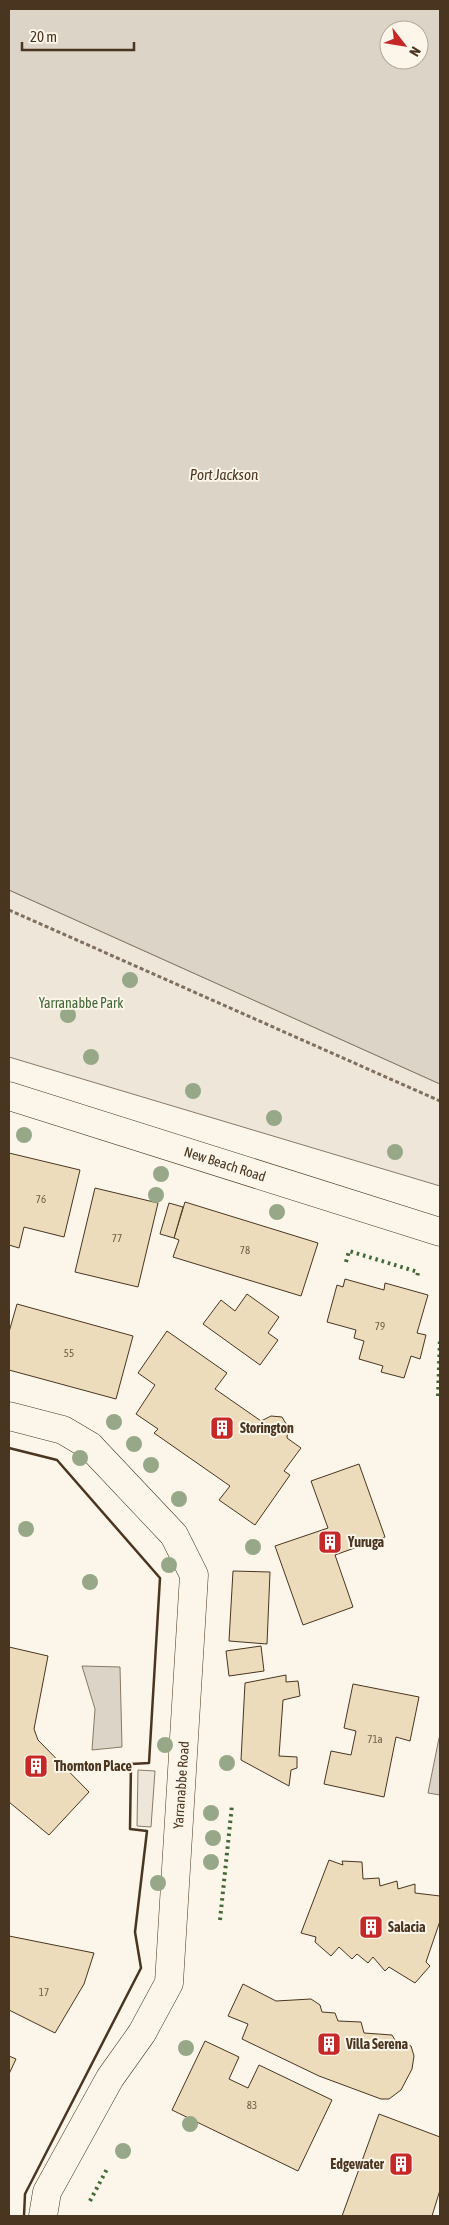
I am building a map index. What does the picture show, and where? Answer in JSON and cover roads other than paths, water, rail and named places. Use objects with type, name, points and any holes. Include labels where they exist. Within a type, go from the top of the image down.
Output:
[{"type":"street","name":"New Beach Road","points":[[9,1096],[440,1232]]},
{"type":"street","name":"Yarranabbe Road","points":[[9,1416],[63,1430],[90,1446],[174,1535],[194,1574],[169,1983],[142,2033],[110,2078],[47,2192],[43,2216]]},
{"type":"water","name":"Port Jackson","points":[[9,9],[440,9],[440,1084],[9,890]]},
{"type":"water","points":[[82,1666],[120,1667],[122,1747],[92,1750],[95,1709]]},
{"type":"water","points":[[440,1738],[440,1795],[428,1793]]},
{"type":"place","name":"Storington","points":[[222,1428]]},
{"type":"place","name":"Yuruga","points":[[330,1542]]},
{"type":"place","name":"Thornton Place","points":[[36,1766]]},
{"type":"place","name":"Salacia","points":[[371,1927]]},
{"type":"place","name":"Villa Serena","points":[[329,2044]]},
{"type":"place","name":"Edgewater","points":[[401,2164]]},
{"type":"park label","name":"Yarranabbe Park","points":[[81,1003]]}]
